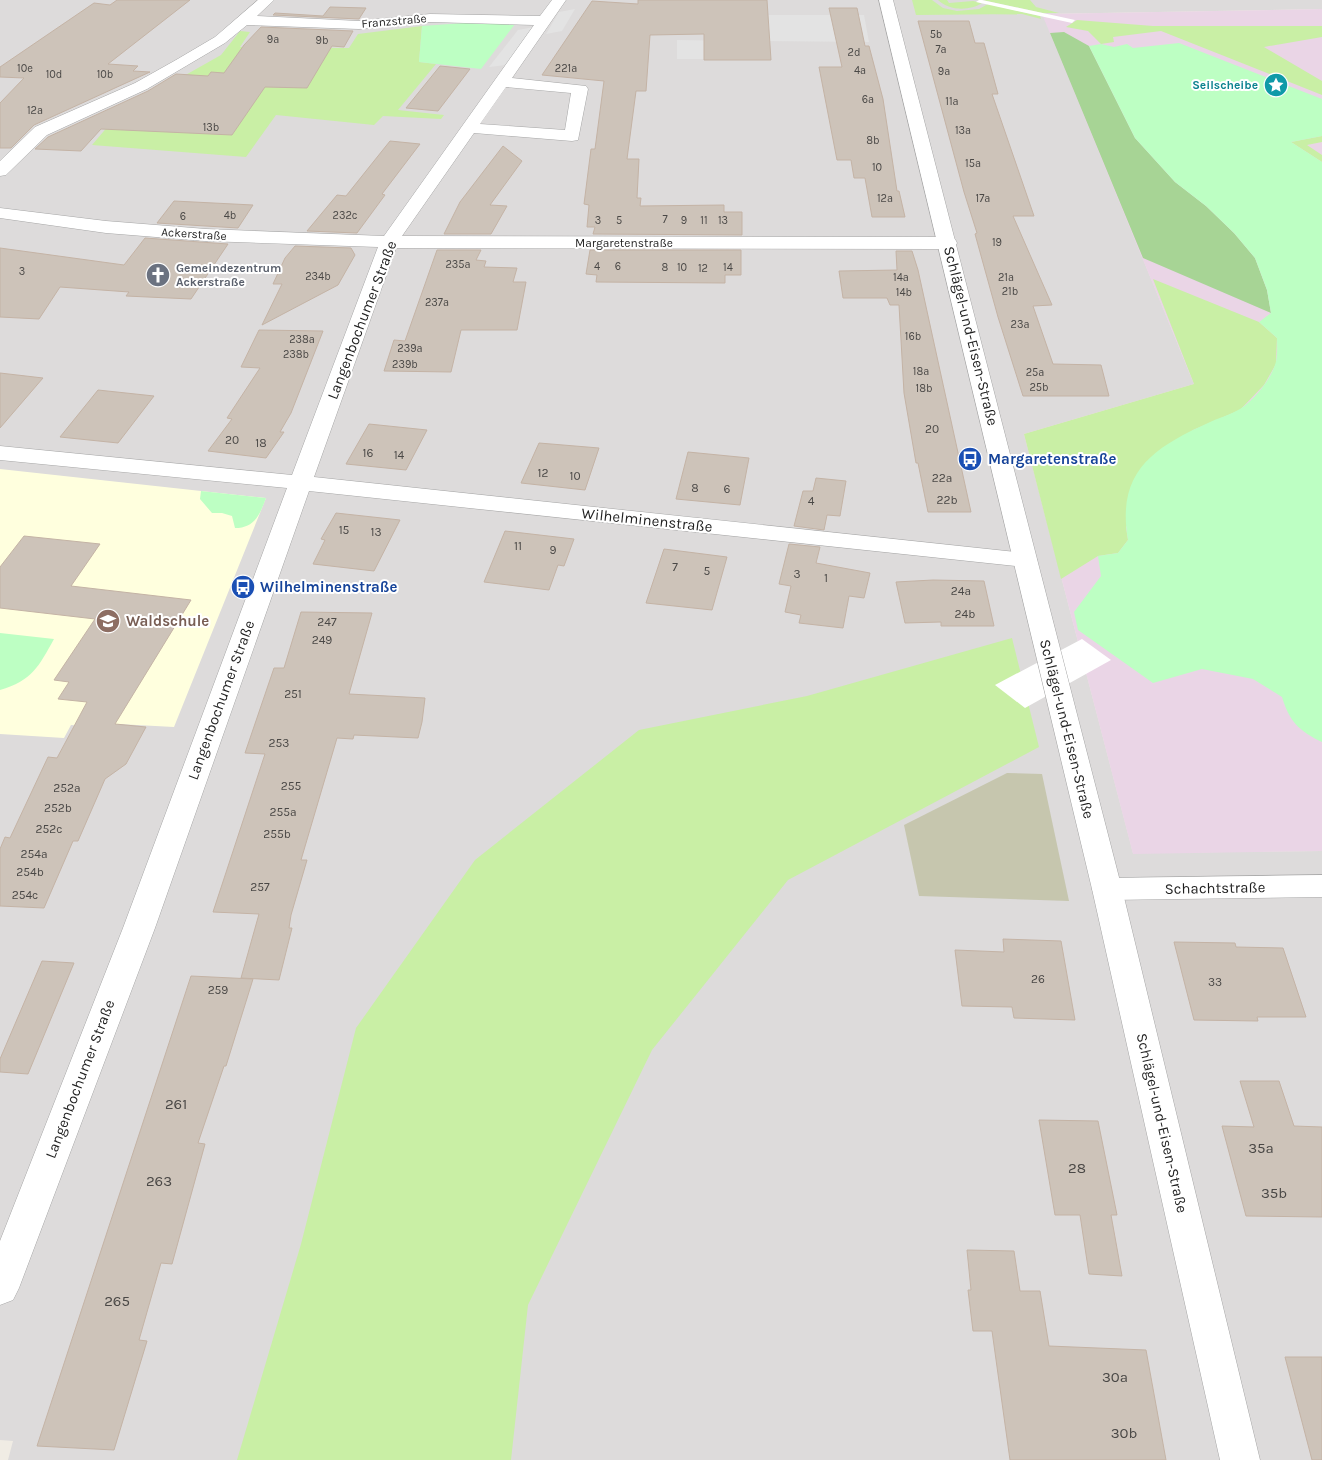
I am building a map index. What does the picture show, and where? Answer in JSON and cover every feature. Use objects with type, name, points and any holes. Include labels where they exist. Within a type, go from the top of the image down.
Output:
[{"type":"street","points":[[0,171],[41,131],[141,86],[220,40],[267,0]]},
{"type":"street","name":"Langenbochumer Straße","points":[[0,1288],[140,928],[390,242],[559,0]]},
{"type":"street","name":"Schlägel-und-Eisen-Straße","points":[[886,0],[948,243],[1107,889],[1240,1460]]},
{"type":"street","name":"Franzstraße","points":[[243,20],[360,25],[430,18],[545,21]]},
{"type":"street","points":[[471,128],[572,136],[580,89],[503,82]]},
{"type":"street","name":"Ackerstraße","points":[[0,213],[106,227],[206,235],[390,242]]},
{"type":"street","name":"Margaretenstraße","points":[[390,242],[948,243]]},
{"type":"street","name":"Wilhelminenstraße","points":[[0,453],[1025,560]]},
{"type":"street","name":"Schachtstraße","points":[[1107,889],[1322,886]]},
{"type":"shaded area","points":[[0,0],[1322,0],[1322,9],[1043,14],[1194,384],[1024,434],[1133,853],[1322,851],[1322,1460],[8,1460],[13,1441],[0,1440]]},
{"type":"shaded area","points":[[575,9],[562,31],[546,34],[559,12]]},
{"type":"shaded area","points":[[1322,9],[1322,851],[1133,854],[1024,434],[1194,384],[1042,14]]},
{"type":"shaded area","points":[[756,15],[864,15],[869,42],[758,41]]},
{"type":"shaded area","points":[[534,27],[506,65],[489,67],[518,30]]},
{"type":"shaded area","points":[[677,40],[735,41],[736,59],[677,59]]},
{"type":"shaded area","name":"Waldschule","points":[[0,469],[266,498],[174,727],[118,724],[116,728],[71,725],[64,738],[0,734]]},
{"type":"shaded area","points":[[1007,773],[1042,774],[1069,901],[919,896],[904,825]]},
{"type":"green space","points":[[912,0],[932,0],[943,8],[957,11],[979,9],[988,4],[1040,16],[1041,19],[1022,14],[916,15]]},
{"type":"green space","points":[[938,0],[947,0],[949,3],[973,1],[982,3],[977,6],[960,9],[943,4]]},
{"type":"green space","points":[[982,0],[1030,0],[1036,7],[1059,13],[1043,13]]},
{"type":"green space","points":[[1077,20],[1153,26],[1322,26],[1322,37],[1264,47],[1322,81],[1322,95],[1161,31],[1113,37],[1114,42],[1101,44],[1088,31],[1066,27]]},
{"type":"green space","points":[[478,22],[515,24],[481,69],[419,62],[422,26]]},
{"type":"green space","points":[[422,26],[419,62],[436,64],[398,110],[444,115],[441,119],[383,116],[374,125],[276,115],[246,157],[92,145],[120,112],[221,55],[240,31],[250,32],[240,47],[349,48],[358,34]]},
{"type":"green space","points":[[1064,32],[1089,46],[1135,138],[1175,182],[1206,206],[1234,233],[1255,258],[1267,290],[1271,313],[1143,258],[1050,33]]},
{"type":"green space","points":[[1179,43],[1322,99],[1322,136],[1291,142],[1322,162],[1322,742],[1307,734],[1296,724],[1288,713],[1282,697],[1253,679],[1202,669],[1153,683],[1078,630],[1074,612],[1101,576],[1098,556],[1118,553],[1128,540],[1126,516],[1128,497],[1134,480],[1143,465],[1155,453],[1188,432],[1236,411],[1245,405],[1265,383],[1273,371],[1277,359],[1277,338],[1259,322],[1271,313],[1267,290],[1255,258],[1234,233],[1206,206],[1175,182],[1135,138],[1089,46],[1101,44],[1114,47],[1127,44],[1133,48]]},
{"type":"green space","points":[[1322,136],[1322,142],[1307,145],[1322,155],[1322,162],[1291,142]]},
{"type":"green space","points":[[1153,279],[1259,322],[1277,338],[1276,364],[1264,385],[1240,410],[1193,430],[1126,527],[1128,540],[1118,553],[1098,556],[1061,579],[1024,434],[1194,384]]},
{"type":"green space","points":[[201,491],[266,498],[259,515],[252,523],[235,528],[232,516],[212,513],[200,499]]},
{"type":"green space","points":[[0,633],[54,639],[39,665],[27,677],[0,690]]},
{"type":"green space","points":[[1012,638],[1039,747],[788,880],[652,1050],[528,1305],[511,1460],[237,1460],[301,1244],[356,1028],[475,860],[639,730],[807,696]]},
{"type":"pier","points":[[979,0],[1075,20],[1072,23],[976,2]]},
{"type":"pier","points":[[1082,639],[1111,660],[1025,708],[995,685]]},
{"type":"building","points":[[117,0],[190,0],[108,64],[138,66],[133,71],[150,72],[34,125],[11,148],[0,148],[0,103],[24,78],[0,77],[0,67],[94,3],[110,5]]},
{"type":"building","points":[[638,0],[767,0],[771,60],[704,60],[704,34],[650,35],[646,91],[636,91],[627,159],[639,159],[637,198],[641,198],[640,206],[724,205],[724,212],[742,212],[742,235],[593,234],[595,227],[587,227],[589,205],[584,204],[591,149],[595,149],[604,81],[542,75],[592,1],[638,4]]},
{"type":"building","points":[[330,7],[366,8],[359,19],[273,15],[275,13],[323,16]]},
{"type":"building","points":[[829,8],[857,8],[865,46],[869,46],[883,99],[897,191],[899,191],[905,217],[872,217],[865,178],[854,178],[851,160],[837,160],[819,67],[842,67]]},
{"type":"building","points":[[918,21],[969,21],[975,43],[984,43],[998,94],[992,94],[1034,216],[1013,216],[1052,305],[1033,306],[1053,364],[1101,365],[1109,396],[1023,396],[998,317],[975,234],[977,233],[964,192]]},
{"type":"building","points":[[261,27],[353,31],[344,47],[332,46],[307,88],[265,87],[232,135],[101,129],[81,151],[35,149],[48,137],[148,91],[176,74],[208,76],[211,72],[224,73],[244,45]]},
{"type":"building","points":[[440,66],[470,69],[438,111],[406,108]]},
{"type":"building","points":[[390,141],[420,144],[382,194],[385,195],[357,233],[307,231],[337,195],[346,196]]},
{"type":"building","points":[[503,146],[522,161],[490,205],[507,206],[491,234],[444,234],[460,202]]},
{"type":"building","points":[[174,201],[253,205],[238,228],[157,223]]},
{"type":"building","points":[[145,238],[228,244],[191,299],[126,296],[129,292],[60,287],[39,319],[0,317],[0,248],[124,265]]},
{"type":"building","points":[[295,246],[351,248],[355,255],[338,285],[262,325],[282,284],[273,284],[285,258]]},
{"type":"building","points":[[437,250],[481,250],[476,260],[486,261],[484,267],[517,268],[513,282],[526,282],[517,330],[461,330],[451,372],[384,371],[394,340],[405,341]]},
{"type":"building","points":[[590,250],[741,250],[741,275],[725,275],[725,283],[596,282],[597,275],[586,274]]},
{"type":"building","points":[[896,251],[912,251],[918,270],[971,512],[928,512],[918,463],[916,463],[904,393],[899,305],[890,305],[887,298],[843,298],[839,271],[897,270]]},
{"type":"building","points":[[259,330],[323,331],[291,413],[280,432],[284,432],[266,458],[208,451],[232,419],[227,418],[260,368],[241,367]]},
{"type":"building","points":[[0,373],[43,378],[0,428]]},
{"type":"building","points":[[98,390],[154,396],[118,443],[60,437]]},
{"type":"building","points":[[369,424],[427,430],[406,470],[346,464]]},
{"type":"building","points":[[539,443],[599,448],[585,490],[521,483]]},
{"type":"building","points":[[688,452],[749,458],[740,505],[676,499]]},
{"type":"building","points":[[816,478],[846,481],[840,516],[827,515],[824,530],[794,526],[803,491],[813,491]]},
{"type":"building","points":[[336,513],[400,520],[374,571],[313,564],[325,540],[321,539]]},
{"type":"building","points":[[505,531],[574,539],[564,566],[558,565],[549,590],[484,582]]},
{"type":"building","points":[[24,536],[100,544],[71,586],[191,600],[115,724],[146,727],[126,764],[105,779],[78,841],[73,841],[44,908],[0,906],[0,849],[5,837],[10,838],[48,757],[57,758],[87,702],[58,699],[69,682],[54,680],[95,619],[0,608],[0,567]]},
{"type":"building","points":[[789,544],[820,547],[816,563],[870,573],[864,598],[849,596],[843,628],[799,623],[801,615],[785,612],[791,586],[779,584]]},
{"type":"building","points":[[664,549],[727,557],[712,610],[646,603]]},
{"type":"building","points":[[933,580],[984,581],[994,626],[941,626],[941,622],[905,623],[896,582]]},
{"type":"building","points":[[301,612],[372,613],[349,694],[425,698],[422,722],[418,738],[354,735],[353,739],[337,738],[301,860],[307,860],[291,915],[289,928],[292,928],[279,980],[241,978],[259,914],[213,912],[265,754],[245,753],[274,668],[284,668]]},
{"type":"building","points":[[1003,939],[1061,941],[1075,1020],[1014,1018],[1012,1007],[962,1006],[955,950],[1004,952]]},
{"type":"building","points":[[1174,942],[1235,943],[1236,947],[1283,948],[1306,1017],[1257,1017],[1258,1021],[1194,1020]]},
{"type":"building","points":[[42,961],[74,963],[28,1074],[0,1072],[0,1059]]},
{"type":"building","points":[[191,976],[253,979],[226,1066],[224,1066],[198,1143],[205,1144],[172,1264],[161,1263],[139,1340],[147,1341],[114,1450],[37,1446]]},
{"type":"building","points":[[1240,1081],[1279,1081],[1294,1126],[1322,1127],[1322,1217],[1246,1216],[1222,1126],[1254,1127]]},
{"type":"building","points":[[1039,1120],[1098,1121],[1117,1215],[1111,1215],[1122,1276],[1089,1274],[1080,1215],[1055,1215]]},
{"type":"building","points":[[967,1250],[1014,1251],[1020,1291],[1040,1291],[1049,1346],[1146,1350],[1166,1460],[1010,1460],[992,1331],[973,1331],[968,1290],[971,1290]]},
{"type":"building","points":[[1285,1357],[1322,1357],[1322,1460],[1312,1460]]},
{"type":"place","name":"Seilscheibe","points":[[1276,85]]},
{"type":"place","name":"Gemeindezentrum Ackerstraße","points":[[158,275]]},
{"type":"place","name":"Margaretenstraße","points":[[970,459]]},
{"type":"place","name":"Wilhelminenstraße","points":[[243,587]]},
{"type":"place","name":"Waldschule","points":[[108,621]]}]
